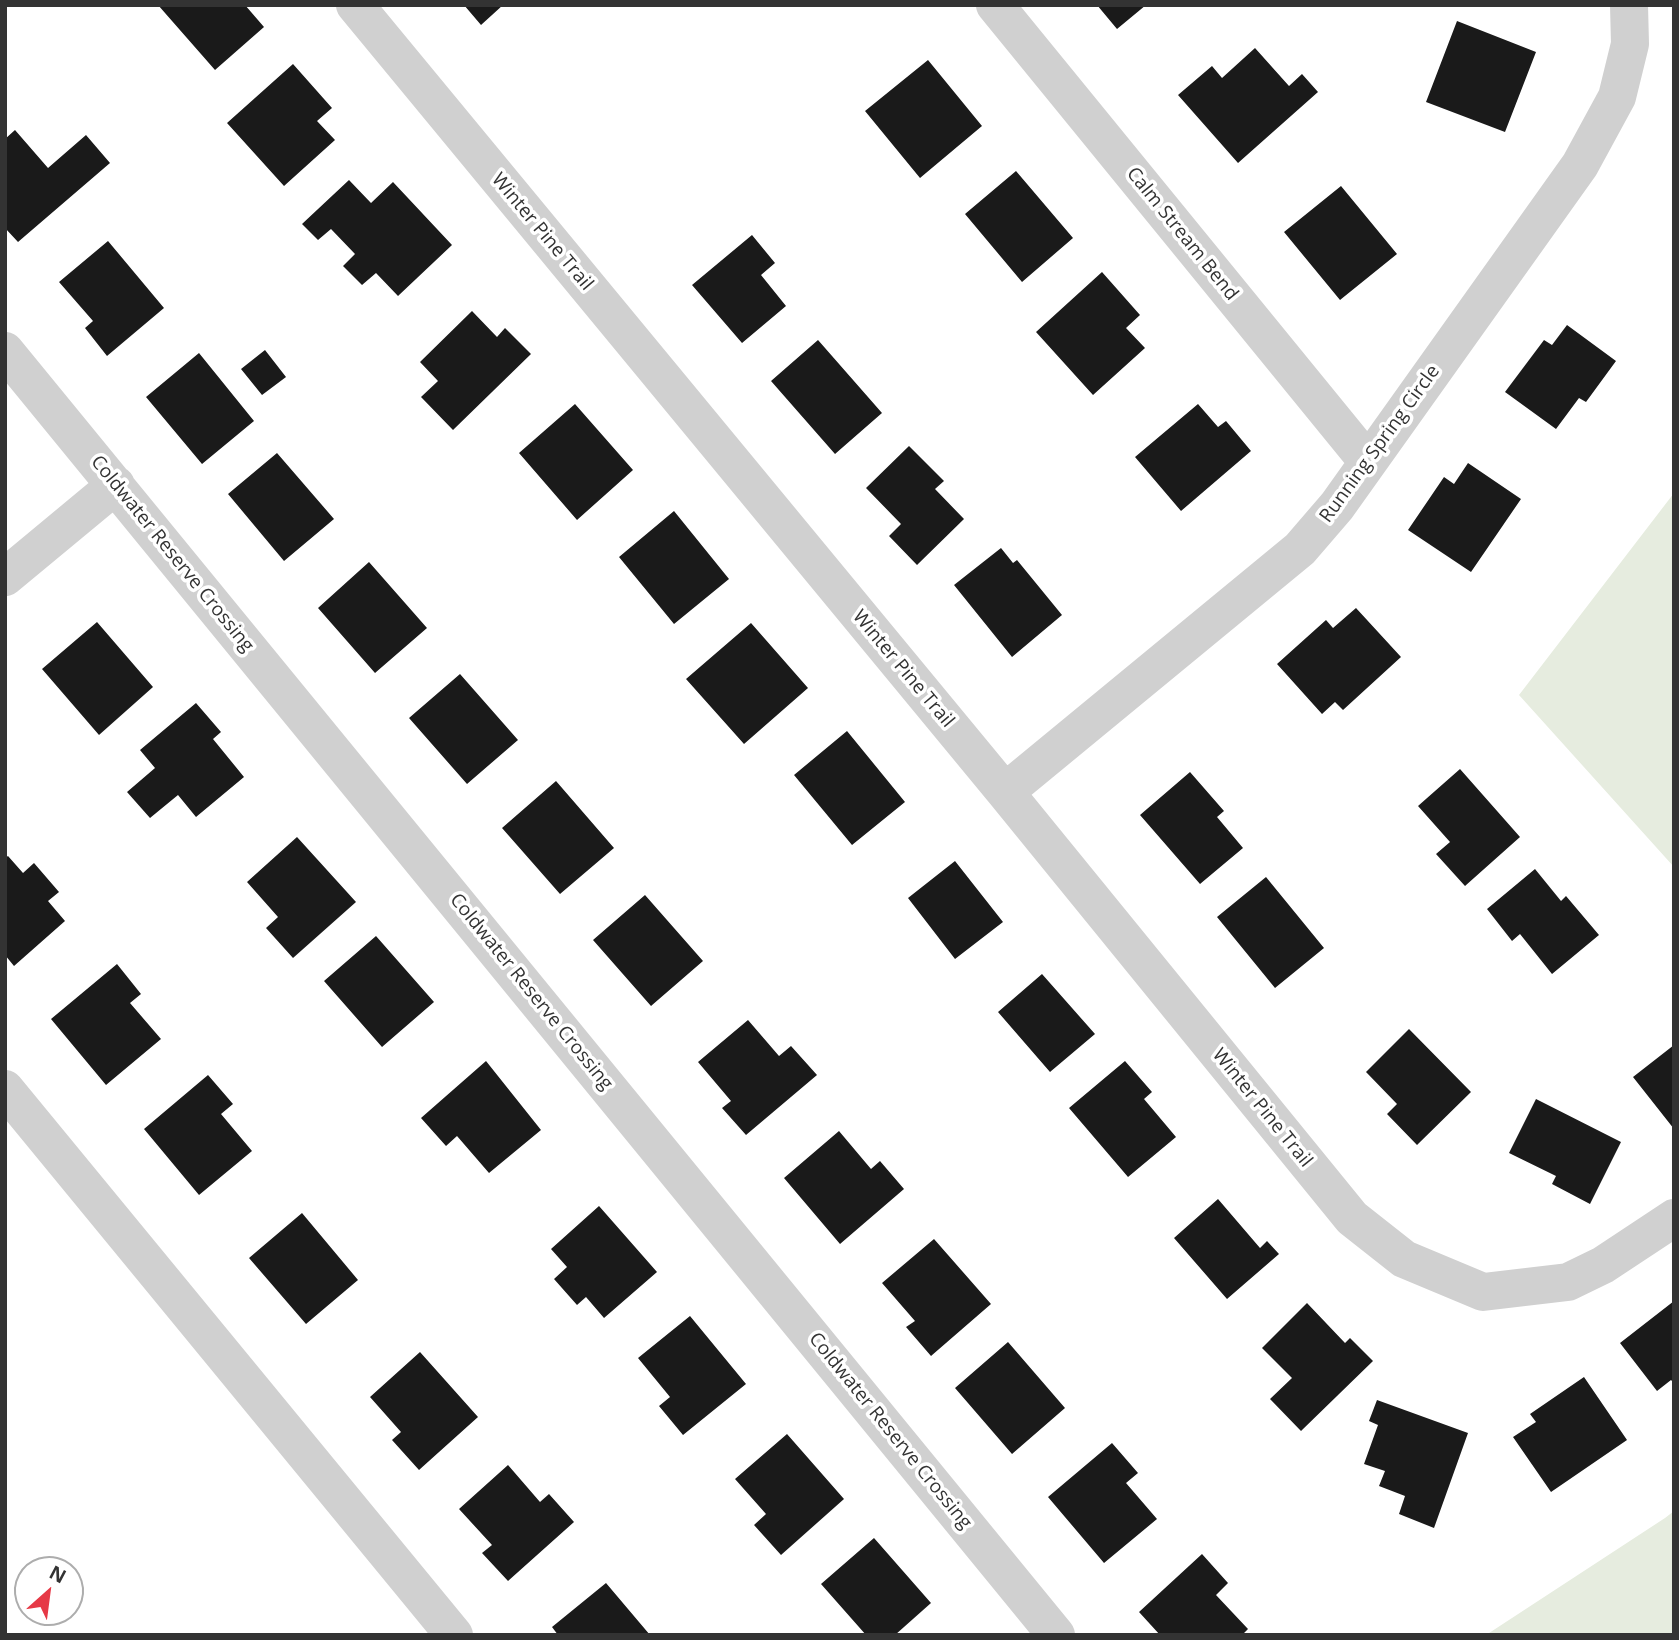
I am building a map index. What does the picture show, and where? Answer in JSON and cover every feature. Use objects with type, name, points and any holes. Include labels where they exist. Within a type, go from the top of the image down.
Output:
[{"type":"street","name":"Winter Pine Trail","points":[[355,5],[1005,792],[1352,1218],[1404,1259],[1483,1292],[1568,1282],[1603,1265],[1674,1218]]},
{"type":"street","name":"Calm Stream Bend","points":[[995,5],[1368,462]]},
{"type":"street","name":"Running Spring Circle","points":[[1005,792],[1300,549],[1337,506],[1580,165],[1617,97],[1630,44],[1629,5]]},
{"type":"street","name":"Coldwater Reserve Crossing","points":[[5,351],[1056,1635]]},
{"type":"street","points":[[5,577],[116,485]]},
{"type":"street","points":[[5,1089],[454,1635]]},
{"type":"shaded area","points":[[1674,493],[1674,867],[1519,695]]},
{"type":"shaded area","points":[[1674,1511],[1674,1635],[1486,1635],[1665,1518]]},
{"type":"building","points":[[158,5],[245,5],[264,27],[215,70]]},
{"type":"building","points":[[464,5],[503,5],[481,25]]},
{"type":"building","points":[[1097,5],[1146,5],[1117,29]]},
{"type":"building","points":[[1457,21],[1536,52],[1505,132],[1426,102]]},
{"type":"building","points":[[1255,48],[1289,86],[1302,74],[1318,92],[1238,163],[1178,95],[1212,66],[1222,78]]},
{"type":"building","points":[[928,60],[982,126],[920,178],[865,111]]},
{"type":"building","points":[[293,64],[332,108],[317,121],[335,140],[284,186],[227,123]]},
{"type":"building","points":[[15,130],[48,168],[86,135],[110,163],[18,242],[5,228],[5,139]]},
{"type":"building","points":[[1016,171],[1073,238],[1022,282],[965,214]]},
{"type":"building","points":[[349,180],[371,203],[393,182],[452,245],[398,296],[376,273],[362,285],[343,266],[355,254],[331,229],[318,240],[302,224]]},
{"type":"building","points":[[1341,186],[1397,254],[1340,300],[1284,232]]},
{"type":"building","points":[[752,235],[775,263],[761,275],[786,306],[742,343],[692,285]]},
{"type":"building","points":[[108,241],[164,308],[107,356],[85,328],[93,321],[59,282]]},
{"type":"building","points":[[1102,272],[1140,315],[1126,328],[1145,348],[1093,395],[1036,332]]},
{"type":"building","points":[[472,311],[497,337],[505,328],[531,354],[453,430],[421,397],[438,381],[420,362]]},
{"type":"building","points":[[1567,325],[1616,361],[1586,402],[1579,398],[1556,429],[1505,392],[1544,340],[1552,345]]},
{"type":"building","points":[[818,340],[882,413],[835,454],[771,381]]},
{"type":"building","points":[[265,350],[286,377],[262,395],[241,369]]},
{"type":"building","points":[[199,353],[254,421],[202,464],[146,397]]},
{"type":"building","points":[[575,404],[633,470],[577,520],[519,453]]},
{"type":"building","points":[[1198,404],[1218,427],[1226,421],[1251,451],[1181,511],[1135,457]]},
{"type":"building","points":[[909,446],[944,481],[935,489],[964,519],[917,565],[889,536],[901,524],[866,488]]},
{"type":"building","points":[[277,453],[334,519],[284,561],[228,494]]},
{"type":"building","points":[[1468,463],[1521,499],[1471,572],[1408,530],[1444,477],[1454,484]]},
{"type":"building","points":[[674,511],[729,579],[674,624],[619,557]]},
{"type":"building","points":[[1001,548],[1013,563],[1017,560],[1062,615],[1012,657],[954,585]]},
{"type":"building","points":[[369,562],[427,628],[375,673],[318,608]]},
{"type":"building","points":[[1356,608],[1401,657],[1343,710],[1335,702],[1322,714],[1277,664],[1326,620],[1333,628]]},
{"type":"building","points":[[97,622],[153,687],[99,735],[42,669]]},
{"type":"building","points":[[751,623],[808,688],[744,744],[686,679]]},
{"type":"building","points":[[460,674],[518,740],[467,784],[409,718]]},
{"type":"building","points":[[196,703],[221,732],[213,739],[244,777],[196,817],[178,795],[150,818],[127,792],[155,768],[140,750]]},
{"type":"building","points":[[847,731],[905,802],[852,845],[794,775]]},
{"type":"building","points":[[1460,769],[1520,837],[1465,886],[1436,854],[1450,842],[1418,806]]},
{"type":"building","points":[[1190,772],[1224,811],[1217,817],[1243,848],[1200,884],[1140,815]]},
{"type":"building","points":[[556,781],[614,848],[560,894],[502,828]]},
{"type":"building","points":[[297,837],[356,902],[293,958],[266,928],[278,917],[247,882]]},
{"type":"building","points":[[8,856],[23,873],[34,863],[59,892],[48,901],[65,921],[14,966],[5,955],[5,858]]},
{"type":"building","points":[[955,861],[1003,922],[955,959],[908,898]]},
{"type":"building","points":[[1535,869],[1561,901],[1566,896],[1599,935],[1552,974],[1520,934],[1512,941],[1487,909]]},
{"type":"building","points":[[1266,877],[1324,948],[1275,988],[1217,917]]},
{"type":"building","points":[[645,895],[703,961],[651,1006],[593,940]]},
{"type":"building","points":[[376,936],[434,1002],[382,1047],[324,981]]},
{"type":"building","points":[[117,964],[141,994],[130,1003],[161,1039],[106,1085],[51,1019]]},
{"type":"building","points":[[1042,974],[1095,1034],[1050,1072],[998,1012]]},
{"type":"building","points":[[748,1020],[779,1056],[791,1046],[817,1075],[746,1135],[722,1108],[731,1101],[698,1062]]},
{"type":"building","points":[[1409,1029],[1471,1092],[1417,1145],[1387,1114],[1397,1104],[1366,1072]]},
{"type":"building","points":[[1674,1045],[1674,1129],[1633,1077]]},
{"type":"building","points":[[486,1061],[541,1130],[489,1173],[457,1136],[446,1146],[421,1118]]},
{"type":"building","points":[[1125,1061],[1152,1092],[1144,1099],[1176,1137],[1128,1177],[1069,1108]]},
{"type":"building","points":[[208,1075],[233,1104],[221,1114],[252,1151],[199,1195],[144,1129]]},
{"type":"building","points":[[1536,1099],[1621,1142],[1590,1204],[1552,1184],[1556,1176],[1509,1153]]},
{"type":"building","points":[[839,1131],[871,1169],[880,1161],[904,1189],[840,1244],[784,1178]]},
{"type":"building","points":[[1218,1199],[1260,1248],[1267,1241],[1279,1254],[1227,1299],[1174,1238]]},
{"type":"building","points":[[599,1206],[657,1272],[604,1318],[586,1297],[577,1305],[554,1279],[567,1267],[551,1249]]},
{"type":"building","points":[[302,1213],[358,1280],[306,1324],[249,1258]]},
{"type":"building","points":[[934,1239],[991,1304],[931,1356],[906,1327],[915,1321],[882,1283]]},
{"type":"building","points":[[1674,1301],[1674,1383],[1671,1380],[1657,1391],[1620,1343]]},
{"type":"building","points":[[1307,1303],[1345,1343],[1350,1338],[1373,1361],[1301,1431],[1270,1399],[1292,1378],[1262,1348]]},
{"type":"building","points":[[690,1316],[746,1384],[683,1435],[659,1406],[670,1397],[638,1358]]},
{"type":"building","points":[[1008,1342],[1065,1408],[1012,1454],[955,1388]]},
{"type":"building","points":[[420,1352],[478,1417],[419,1470],[392,1440],[401,1432],[370,1397]]},
{"type":"building","points":[[1584,1377],[1627,1440],[1551,1492],[1513,1437],[1536,1422],[1530,1414]]},
{"type":"building","points":[[1377,1400],[1468,1433],[1434,1528],[1399,1514],[1405,1496],[1379,1486],[1385,1471],[1364,1464],[1378,1425],[1369,1421]]},
{"type":"building","points":[[787,1434],[844,1499],[781,1555],[754,1525],[766,1514],[735,1479]]},
{"type":"building","points":[[1112,1443],[1138,1473],[1126,1483],[1157,1519],[1104,1563],[1048,1497]]},
{"type":"building","points":[[508,1465],[540,1502],[549,1494],[574,1522],[508,1581],[482,1553],[492,1545],[459,1509]]},
{"type":"building","points":[[874,1538],[931,1603],[895,1635],[866,1635],[821,1584]]},
{"type":"building","points":[[1202,1554],[1228,1583],[1216,1595],[1248,1629],[1242,1635],[1160,1635],[1139,1612]]},
{"type":"building","points":[[606,1583],[650,1635],[558,1635],[552,1627]]}]
